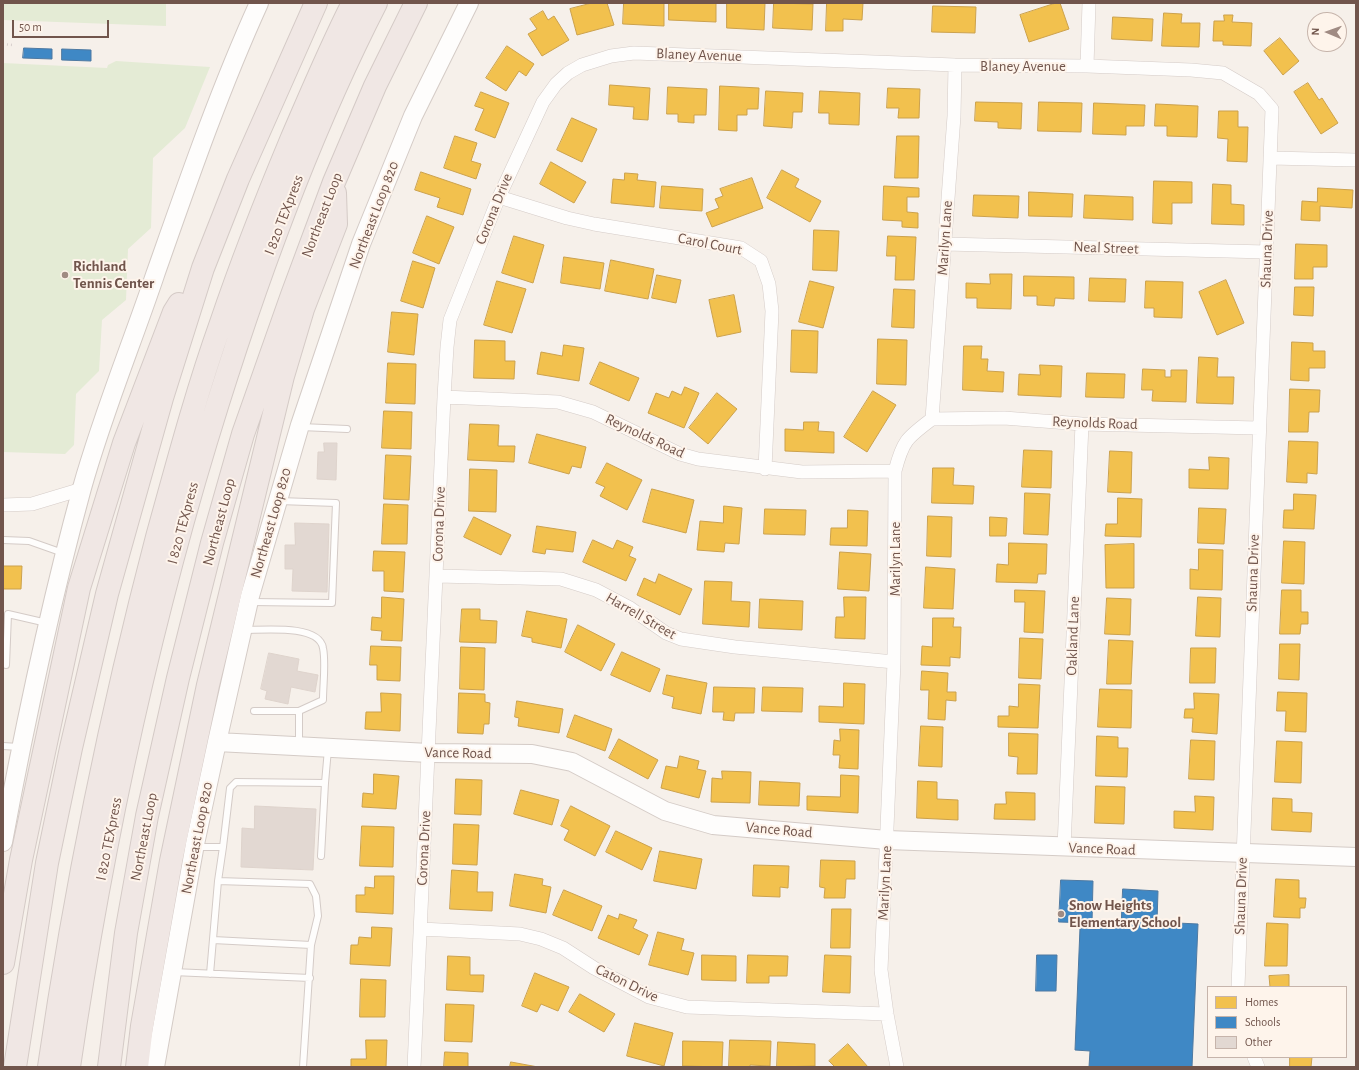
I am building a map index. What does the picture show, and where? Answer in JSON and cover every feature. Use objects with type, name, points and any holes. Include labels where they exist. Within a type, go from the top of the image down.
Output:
[{"type":"highway","points":[[15,1067],[47,863],[107,594],[162,398],[203,268],[241,172],[316,3]]},
{"type":"highway","name":"I 820 TEXpress","points":[[49,1067],[81,868],[102,763],[141,600],[175,472],[220,324],[266,200],[312,90],[353,3]]},
{"type":"highway","name":"I 820 TEXpress","points":[[70,1067],[83,976],[126,752],[159,613],[195,478],[241,329],[287,204],[331,100],[376,3]]},
{"type":"highway","name":"Northeast Loop","points":[[109,1067],[126,933],[147,816],[178,678],[212,544],[243,434],[292,294],[334,182],[375,86],[416,3]]},
{"type":"highway","points":[[137,1067],[142,1026],[170,861],[208,685],[283,376],[303,309],[336,224],[334,182]]},
{"type":"highway","points":[[3,963],[23,852],[79,588],[124,444],[174,312],[203,268]]},
{"type":"highway","points":[[94,1067],[126,933]]},
{"type":"main road","points":[[3,842],[10,790],[12,747],[48,623],[82,489],[95,446],[228,73],[259,3]]},
{"type":"main road","name":"Northeast Loop 820","points":[[155,1067],[171,972],[217,742],[249,602],[299,427],[361,244],[414,116],[469,3]]},
{"type":"main road","name":"Vance Road","points":[[217,742],[328,749],[429,753],[532,754],[572,762],[665,811],[713,825],[887,840],[1356,857]]},
{"type":"street","points":[[1086,66],[1089,3]]},
{"type":"street","name":"Blaney Avenue","points":[[627,54],[954,65],[1086,66],[1191,70],[1223,73],[1259,94],[1272,110],[1271,158]]},
{"type":"street","name":"Corona Drive","points":[[414,1067],[444,397],[450,320],[499,197],[543,102],[556,84],[568,73],[582,65],[611,56],[627,54]]},
{"type":"street","name":"Marilyn Lane","points":[[897,1067],[887,1014],[881,970],[894,662],[895,471],[900,452],[907,438],[932,419],[954,116],[954,65]]},
{"type":"street","points":[[1271,158],[1356,160]]},
{"type":"street","name":"Shauna Drive","points":[[1238,986],[1242,853],[1271,158]]},
{"type":"street","name":"Carol Court","points":[[499,197],[567,218],[594,224],[741,248],[761,261],[769,284],[772,311],[765,469]]},
{"type":"street","name":"Neal Street","points":[[945,244],[1267,252]]},
{"type":"street","name":"Reynolds Road","points":[[444,397],[558,402],[593,412],[680,454],[698,459],[765,469],[834,473],[895,471]]},
{"type":"street","name":"Reynolds Road","points":[[932,419],[1004,418],[1082,424],[1259,428]]},
{"type":"street","name":"Oakland Lane","points":[[1064,847],[1082,424]]},
{"type":"street","points":[[3,505],[32,504],[82,489]]},
{"type":"street","name":"Harrell Street","points":[[437,576],[562,579],[596,590],[630,608],[666,633],[681,639],[735,647],[894,662]]},
{"type":"street","name":"Caton Drive","points":[[421,928],[520,934],[541,940],[563,948],[594,968],[649,996],[687,1007],[887,1014]]},
{"type":"lane","points":[[299,427],[346,429]]},
{"type":"lane","points":[[249,602],[332,603],[336,503],[278,501]]},
{"type":"lane","points":[[3,540],[29,541],[66,554]]},
{"type":"lane","points":[[6,665],[8,614],[48,623]]},
{"type":"lane","points":[[243,630],[303,631],[317,637],[323,647],[323,700],[299,712],[254,711]]},
{"type":"lane","points":[[299,712],[299,747]]},
{"type":"lane","points":[[321,856],[328,749]]},
{"type":"lane","points":[[210,974],[218,881],[230,788],[236,782],[325,784]]},
{"type":"lane","points":[[195,847],[222,847]]},
{"type":"lane","points":[[218,881],[310,884],[316,896],[318,916],[311,945],[304,1067]]},
{"type":"lane","points":[[213,940],[311,945]]},
{"type":"lane","points":[[171,972],[310,978]]},
{"type":"path","points":[[3,44],[13,45]]},
{"type":"green space","points":[[3,3],[166,3],[166,26],[3,20]]},
{"type":"green space","name":"Richland Tennis Center","points":[[116,61],[210,67],[185,128],[153,158],[151,228],[128,249],[126,300],[102,320],[99,371],[76,394],[74,445],[65,454],[3,452],[3,63],[107,68],[108,65]]},
{"type":"building: Homes","points":[[592,3],[607,3],[614,25],[577,35],[570,9]]},
{"type":"building: Homes","points":[[624,3],[664,3],[664,26],[623,24]]},
{"type":"building: Homes","points":[[669,3],[716,3],[716,22],[669,20]]},
{"type":"building: Homes","points":[[727,3],[765,3],[764,30],[727,28]]},
{"type":"building: Homes","points":[[774,3],[813,4],[812,30],[773,28]]},
{"type":"building: Homes","points":[[827,3],[863,3],[862,20],[843,19],[843,31],[826,31]]},
{"type":"building: Homes","points":[[1060,3],[1069,29],[1029,42],[1020,15]]},
{"type":"building: Homes","points":[[933,6],[976,7],[975,33],[932,32]]},
{"type":"building: Homes","points":[[543,11],[548,20],[554,16],[569,40],[542,56],[528,34],[537,29],[530,19]]},
{"type":"building: Homes","points":[[1164,13],[1182,14],[1181,23],[1200,23],[1199,47],[1162,46]]},
{"type":"building: Homes","points":[[1224,15],[1233,15],[1232,22],[1252,23],[1251,46],[1223,45],[1223,41],[1213,41],[1214,21],[1224,21]]},
{"type":"building: Homes","points":[[1113,17],[1153,19],[1152,41],[1112,39]]},
{"type":"building: Homes","points":[[1280,38],[1299,61],[1283,75],[1264,51]]},
{"type":"building: Homes","points":[[507,46],[534,64],[526,76],[519,71],[506,91],[486,78]]},
{"type":"building: Homes","points":[[1308,83],[1319,100],[1322,98],[1338,123],[1321,134],[1294,92]]},
{"type":"building: Homes","points":[[610,85],[650,88],[648,120],[633,119],[634,107],[609,105]]},
{"type":"building: Homes","points":[[720,86],[759,88],[758,109],[747,109],[747,115],[737,115],[737,131],[719,130]]},
{"type":"building: Homes","points":[[668,87],[707,89],[706,115],[694,115],[694,123],[678,122],[678,114],[667,114]]},
{"type":"building: Homes","points":[[888,88],[920,89],[919,118],[898,118],[899,108],[887,108]]},
{"type":"building: Homes","points":[[766,91],[803,93],[802,112],[793,112],[792,128],[764,126]]},
{"type":"building: Homes","points":[[820,91],[860,93],[859,125],[829,124],[829,113],[819,113]]},
{"type":"building: Homes","points":[[481,92],[509,103],[495,138],[475,130],[484,109],[475,106]]},
{"type":"building: Homes","points":[[976,102],[1022,103],[1021,129],[998,128],[998,122],[975,121]]},
{"type":"building: Homes","points":[[1039,102],[1082,103],[1081,132],[1038,131]]},
{"type":"building: Homes","points":[[1094,103],[1145,105],[1144,126],[1126,126],[1126,135],[1093,134]]},
{"type":"building: Homes","points":[[1156,104],[1198,106],[1197,137],[1167,136],[1167,126],[1155,126]]},
{"type":"building: Homes","points":[[1219,111],[1238,111],[1238,127],[1248,127],[1247,162],[1227,161],[1228,139],[1218,138]]},
{"type":"building: Homes","points":[[572,118],[597,129],[582,162],[557,150]]},
{"type":"building: Homes","points":[[455,136],[477,143],[471,161],[481,164],[476,179],[444,168]]},
{"type":"building: Homes","points":[[897,136],[919,136],[918,178],[895,178]]},
{"type":"building: Homes","points":[[551,162],[586,182],[574,203],[540,184]]},
{"type":"building: Homes","points":[[782,170],[799,179],[795,187],[821,201],[810,222],[767,198]]},
{"type":"building: Homes","points":[[421,172],[471,189],[463,215],[437,207],[440,198],[415,190]]},
{"type":"building: Homes","points":[[625,173],[638,174],[637,180],[656,182],[654,207],[611,203],[613,179],[624,180]]},
{"type":"building: Homes","points":[[752,178],[763,208],[712,227],[706,213],[719,208],[715,199],[723,196],[720,189]]},
{"type":"building: Homes","points":[[1154,181],[1192,182],[1192,203],[1172,203],[1172,224],[1153,223]]},
{"type":"building: Homes","points":[[1213,184],[1231,185],[1231,204],[1244,205],[1244,225],[1212,224]]},
{"type":"building: Homes","points":[[662,186],[703,189],[702,211],[660,208]]},
{"type":"building: Homes","points":[[884,186],[919,188],[919,197],[907,197],[907,212],[918,213],[918,228],[902,227],[902,221],[883,220]]},
{"type":"building: Homes","points":[[1318,188],[1353,190],[1352,208],[1320,206],[1320,221],[1301,220],[1302,201],[1317,202]]},
{"type":"building: Homes","points":[[1029,192],[1073,194],[1072,217],[1029,216]]},
{"type":"building: Homes","points":[[974,195],[1019,196],[1018,218],[973,216]]},
{"type":"building: Homes","points":[[1085,195],[1133,197],[1133,220],[1084,218]]},
{"type":"building: Homes","points":[[427,216],[454,227],[439,264],[413,253]]},
{"type":"building: Homes","points":[[814,230],[839,231],[837,271],[813,270]]},
{"type":"building: Homes","points":[[514,236],[544,245],[533,283],[502,273]]},
{"type":"building: Homes","points":[[888,236],[916,237],[914,280],[895,280],[896,256],[887,256]]},
{"type":"building: Homes","points":[[1296,244],[1327,245],[1327,267],[1313,267],[1313,279],[1295,279]]},
{"type":"building: Homes","points":[[564,257],[604,263],[600,289],[561,283]]},
{"type":"building: Homes","points":[[611,260],[654,269],[648,299],[605,291]]},
{"type":"building: Homes","points":[[413,261],[435,268],[423,308],[401,301]]},
{"type":"building: Homes","points":[[990,274],[1012,274],[1011,309],[977,308],[977,298],[966,298],[966,283],[990,284]]},
{"type":"building: Homes","points":[[657,275],[681,280],[676,303],[652,298]]},
{"type":"building: Homes","points":[[1024,276],[1074,277],[1074,299],[1055,298],[1054,306],[1037,305],[1037,296],[1024,296]]},
{"type":"building: Homes","points":[[1090,278],[1126,279],[1125,302],[1089,301]]},
{"type":"building: Homes","points":[[1226,280],[1244,323],[1217,335],[1199,292]]},
{"type":"building: Homes","points":[[497,281],[526,289],[512,333],[484,325]]},
{"type":"building: Homes","points":[[810,281],[834,287],[823,328],[799,322]]},
{"type":"building: Homes","points":[[1146,281],[1183,282],[1182,318],[1154,317],[1154,308],[1145,308]]},
{"type":"building: Homes","points":[[1295,287],[1314,287],[1313,316],[1294,315]]},
{"type":"building: Homes","points":[[894,289],[915,290],[914,328],[892,327]]},
{"type":"building: Homes","points":[[734,295],[741,332],[717,337],[709,300]]},
{"type":"building: Homes","points":[[392,312],[418,314],[414,355],[388,352]]},
{"type":"building: Homes","points":[[792,330],[818,331],[817,373],[791,372]]},
{"type":"building: Homes","points":[[878,339],[907,340],[906,385],[877,384]]},
{"type":"building: Homes","points":[[475,340],[505,341],[505,361],[515,361],[514,379],[474,378]]},
{"type":"building: Homes","points":[[1292,342],[1313,343],[1313,351],[1325,351],[1325,368],[1309,368],[1309,381],[1291,380]]},
{"type":"building: Homes","points":[[564,345],[584,348],[579,381],[537,374],[541,352],[562,356]]},
{"type":"building: Homes","points":[[964,346],[982,346],[981,359],[988,359],[987,371],[1004,372],[1003,392],[963,390]]},
{"type":"building: Homes","points":[[1199,357],[1218,358],[1217,377],[1234,377],[1233,404],[1197,403]]},
{"type":"building: Homes","points":[[600,362],[639,378],[629,401],[590,384]]},
{"type":"building: Homes","points":[[388,363],[416,364],[415,404],[386,403]]},
{"type":"building: Homes","points":[[1040,365],[1062,366],[1061,397],[1018,395],[1019,374],[1040,375]]},
{"type":"building: Homes","points":[[1143,369],[1165,370],[1165,377],[1171,377],[1171,370],[1187,370],[1186,402],[1152,401],[1153,390],[1142,390]]},
{"type":"building: Homes","points":[[1087,373],[1125,374],[1124,398],[1086,397]]},
{"type":"building: Homes","points":[[685,387],[699,393],[684,428],[648,413],[656,393],[669,398],[672,391],[681,395]]},
{"type":"building: Homes","points":[[1290,389],[1320,390],[1319,412],[1309,412],[1308,432],[1289,432]]},
{"type":"building: Homes","points":[[873,391],[896,405],[867,452],[844,437]]},
{"type":"building: Homes","points":[[717,393],[737,409],[708,444],[689,428]]},
{"type":"building: Homes","points":[[384,411],[412,412],[411,449],[382,448]]},
{"type":"building: Homes","points":[[804,422],[819,422],[818,431],[834,432],[834,453],[785,451],[785,429],[803,430]]},
{"type":"building: Homes","points":[[470,424],[499,425],[498,446],[515,446],[514,462],[468,460]]},
{"type":"building: Homes","points":[[537,434],[586,447],[581,468],[572,466],[569,474],[529,463]]},
{"type":"building: Homes","points":[[1289,441],[1318,442],[1317,474],[1307,473],[1307,483],[1287,482]]},
{"type":"building: Homes","points":[[1024,450],[1052,451],[1051,488],[1022,487]]},
{"type":"building: Homes","points":[[1110,451],[1132,452],[1131,493],[1108,492]]},
{"type":"building: Homes","points":[[386,455],[411,456],[409,500],[384,499]]},
{"type":"building: Homes","points":[[1209,457],[1229,458],[1228,489],[1189,488],[1189,469],[1209,470]]},
{"type":"building: Homes","points":[[607,463],[642,480],[627,510],[600,496],[605,487],[596,483]]},
{"type":"building: Homes","points":[[933,468],[954,468],[953,485],[974,486],[973,504],[932,503]]},
{"type":"building: Homes","points":[[470,469],[497,470],[496,512],[469,511]]},
{"type":"building: Homes","points":[[652,489],[694,500],[686,533],[643,522]]},
{"type":"building: Homes","points":[[1025,493],[1050,494],[1048,535],[1024,534]]},
{"type":"building: Homes","points":[[1294,494],[1316,495],[1314,529],[1283,528],[1284,510],[1293,510]]},
{"type":"building: Homes","points":[[1118,498],[1142,499],[1141,537],[1105,536],[1106,524],[1117,524]]},
{"type":"building: Homes","points":[[384,504],[408,505],[407,544],[382,544]]},
{"type":"building: Homes","points":[[724,506],[742,508],[739,544],[725,543],[724,552],[697,550],[700,521],[723,523]]},
{"type":"building: Homes","points":[[1199,508],[1226,509],[1224,544],[1198,543]]},
{"type":"building: Homes","points":[[765,509],[806,510],[805,535],[764,534]]},
{"type":"building: Homes","points":[[848,510],[868,511],[867,546],[830,545],[831,528],[847,528]]},
{"type":"building: Homes","points":[[928,516],[952,517],[951,557],[927,556]]},
{"type":"building: Homes","points":[[474,517],[511,535],[501,555],[464,537]]},
{"type":"building: Homes","points":[[990,517],[1007,518],[1006,536],[990,536]]},
{"type":"building: Homes","points":[[537,526],[576,532],[573,552],[546,549],[545,554],[533,552]]},
{"type":"building: Homes","points":[[593,540],[613,549],[617,540],[633,547],[629,556],[636,559],[626,581],[583,562]]},
{"type":"building: Homes","points":[[1284,541],[1305,542],[1304,584],[1282,583]]},
{"type":"building: Homes","points":[[1009,543],[1047,544],[1046,574],[1038,574],[1037,583],[996,582],[997,564],[1008,565]]},
{"type":"building: Homes","points":[[1134,544],[1134,588],[1106,588],[1105,545]]},
{"type":"building: Homes","points":[[1199,549],[1223,550],[1222,590],[1190,589],[1190,569],[1198,570]]},
{"type":"building: Homes","points":[[374,551],[405,552],[403,592],[384,591],[384,571],[373,571]]},
{"type":"building: Homes","points":[[840,552],[871,554],[869,591],[838,589]]},
{"type":"building: Homes","points":[[3,566],[22,566],[21,589],[3,589]]},
{"type":"building: Homes","points":[[926,567],[955,569],[953,609],[924,608]]},
{"type":"building: Homes","points":[[659,574],[692,589],[680,615],[637,595],[644,578],[655,583]]},
{"type":"building: Homes","points":[[705,581],[732,582],[731,601],[750,602],[749,627],[703,624]]},
{"type":"building: Homes","points":[[1015,590],[1045,591],[1043,633],[1024,632],[1025,602],[1015,602]]},
{"type":"building: Homes","points":[[1282,590],[1301,590],[1301,612],[1308,612],[1308,624],[1301,624],[1300,634],[1280,634]]},
{"type":"building: Homes","points":[[382,597],[404,599],[402,641],[381,640],[382,631],[371,630],[372,617],[381,618]]},
{"type":"building: Homes","points":[[844,597],[866,597],[865,639],[835,638],[836,617],[844,617]]},
{"type":"building: Homes","points":[[1198,597],[1221,598],[1220,637],[1196,636]]},
{"type":"building: Homes","points":[[1107,598],[1131,599],[1130,635],[1105,634]]},
{"type":"building: Homes","points":[[760,599],[803,601],[802,630],[759,628]]},
{"type":"building: Homes","points":[[462,609],[480,609],[480,620],[497,621],[496,643],[460,642]]},
{"type":"building: Homes","points":[[527,611],[567,619],[561,648],[532,642],[532,638],[522,636]]},
{"type":"building: Homes","points":[[933,618],[954,618],[953,627],[961,627],[960,658],[950,657],[950,666],[921,665],[922,646],[932,647]]},
{"type":"building: Homes","points":[[578,625],[615,644],[601,671],[565,652]]},
{"type":"building: Homes","points":[[1020,638],[1043,639],[1041,679],[1019,678]]},
{"type":"building: Homes","points":[[1109,640],[1133,641],[1131,684],[1107,684]]},
{"type":"building: Homes","points":[[1280,644],[1300,644],[1299,680],[1279,679]]},
{"type":"building: Homes","points":[[371,646],[401,647],[400,681],[377,680],[377,665],[370,665]]},
{"type":"building: Homes","points":[[461,647],[485,648],[484,690],[460,689]]},
{"type":"building: Homes","points":[[1191,648],[1216,648],[1215,683],[1190,683]]},
{"type":"building: Homes","points":[[622,652],[660,669],[650,692],[611,675]]},
{"type":"building: Homes","points":[[922,671],[948,673],[947,692],[956,692],[956,701],[946,700],[945,720],[928,719],[929,690],[921,690]]},
{"type":"building: Homes","points":[[667,675],[707,683],[701,714],[672,708],[674,697],[663,694]]},
{"type":"building: Homes","points":[[844,683],[865,684],[864,724],[819,722],[819,706],[843,707]]},
{"type":"building: Homes","points":[[1019,684],[1040,685],[1038,728],[998,727],[998,716],[1009,716],[1009,706],[1018,707]]},
{"type":"building: Homes","points":[[714,687],[755,688],[754,713],[735,713],[734,721],[723,720],[724,712],[713,712]]},
{"type":"building: Homes","points":[[763,687],[803,688],[802,712],[762,711]]},
{"type":"building: Homes","points":[[1100,689],[1132,690],[1131,728],[1098,727]]},
{"type":"building: Homes","points":[[1278,692],[1307,693],[1306,732],[1285,731],[1286,711],[1277,711]]},
{"type":"building: Homes","points":[[381,693],[401,694],[400,731],[365,729],[366,712],[381,712]]},
{"type":"building: Homes","points":[[459,693],[485,694],[485,702],[490,703],[489,724],[484,724],[483,734],[458,733]]},
{"type":"building: Homes","points":[[1194,693],[1219,694],[1217,734],[1192,732],[1193,718],[1184,718],[1185,709],[1194,709]]},
{"type":"building: Homes","points":[[517,701],[563,709],[559,733],[518,726],[519,718],[515,717]]},
{"type":"building: Homes","points":[[575,715],[612,729],[605,751],[567,737]]},
{"type":"building: Homes","points":[[921,726],[943,727],[942,767],[919,766]]},
{"type":"building: Homes","points":[[840,729],[859,730],[858,769],[839,768],[840,755],[833,755],[834,740],[840,741]]},
{"type":"building: Homes","points":[[1009,733],[1038,734],[1037,774],[1017,774],[1018,757],[1009,756]]},
{"type":"building: Homes","points":[[1097,736],[1118,737],[1118,748],[1128,748],[1127,777],[1096,776]]},
{"type":"building: Homes","points":[[619,739],[658,760],[648,779],[609,758]]},
{"type":"building: Homes","points":[[1191,740],[1215,741],[1214,780],[1189,779]]},
{"type":"building: Homes","points":[[1277,741],[1302,742],[1301,783],[1275,782]]},
{"type":"building: Homes","points":[[680,756],[699,761],[697,769],[706,771],[699,798],[661,788],[666,766],[677,768]]},
{"type":"building: Homes","points":[[722,771],[751,772],[750,803],[711,802],[712,778],[722,779]]},
{"type":"building: Homes","points":[[374,774],[399,776],[396,809],[362,807],[363,793],[373,794]]},
{"type":"building: Homes","points":[[841,775],[859,776],[858,813],[807,810],[807,796],[840,797]]},
{"type":"building: Homes","points":[[456,779],[482,780],[481,815],[455,814]]},
{"type":"building: Homes","points":[[760,781],[800,783],[799,806],[759,805]]},
{"type":"building: Homes","points":[[918,781],[937,782],[937,799],[958,800],[958,820],[917,818]]},
{"type":"building: Homes","points":[[1096,786],[1125,787],[1124,824],[1095,823]]},
{"type":"building: Homes","points":[[521,790],[559,800],[552,825],[514,814]]},
{"type":"building: Homes","points":[[1006,792],[1035,793],[1035,820],[994,819],[995,804],[1006,804]]},
{"type":"building: Homes","points":[[1195,796],[1214,797],[1213,830],[1174,828],[1174,811],[1195,812]]},
{"type":"building: Homes","points":[[1273,798],[1292,799],[1292,812],[1312,813],[1311,832],[1272,830]]},
{"type":"building: Homes","points":[[571,806],[610,826],[595,856],[564,840],[569,830],[561,826]]},
{"type":"building: Homes","points":[[454,824],[479,825],[477,865],[453,864]]},
{"type":"building: Homes","points":[[362,826],[394,827],[393,867],[360,866]]},
{"type":"building: Homes","points":[[616,831],[652,848],[642,870],[606,852]]},
{"type":"building: Homes","points":[[660,851],[702,859],[696,889],[654,881]]},
{"type":"building: Homes","points":[[821,860],[855,861],[855,879],[846,879],[845,898],[824,898],[825,888],[820,887]]},
{"type":"building: Homes","points":[[754,865],[789,866],[788,888],[780,887],[780,897],[753,896]]},
{"type":"building: Homes","points":[[452,870],[478,872],[477,892],[493,892],[492,911],[450,909]]},
{"type":"building: Homes","points":[[515,874],[543,879],[542,885],[551,887],[546,913],[510,906]]},
{"type":"building: Homes","points":[[375,876],[394,876],[393,914],[356,912],[356,895],[365,895],[365,887],[374,888]]},
{"type":"building: Homes","points":[[1276,879],[1299,880],[1299,898],[1306,898],[1305,908],[1300,908],[1300,918],[1274,917]]},
{"type":"building: Homes","points":[[564,890],[602,906],[592,931],[553,915]]},
{"type":"building: Homes","points":[[832,909],[851,909],[850,948],[831,948]]},
{"type":"building: Homes","points":[[620,914],[637,920],[633,928],[648,935],[639,955],[598,938],[608,915],[618,919]]},
{"type":"building: Homes","points":[[1267,923],[1288,924],[1287,966],[1265,966]]},
{"type":"building: Homes","points":[[372,927],[392,928],[390,966],[350,964],[351,945],[358,945],[359,937],[371,938]]},
{"type":"building: Homes","points":[[658,932],[684,939],[681,950],[694,953],[688,975],[649,965]]},
{"type":"building: Homes","points":[[702,955],[736,956],[736,981],[702,980]]},
{"type":"building: Homes","points":[[748,955],[788,956],[787,976],[769,976],[769,983],[747,983]]},
{"type":"building: Homes","points":[[825,955],[851,956],[850,993],[823,992]]},
{"type":"building: Homes","points":[[448,956],[470,957],[470,975],[484,975],[483,992],[447,990]]},
{"type":"building: Homes","points":[[535,973],[569,987],[558,1011],[541,1004],[537,1012],[522,1006]]},
{"type":"building: Homes","points":[[1289,975],[1289,986],[1270,986],[1269,976]]},
{"type":"building: Homes","points":[[361,979],[386,980],[385,1017],[360,1017]]},
{"type":"building: Homes","points":[[580,994],[615,1014],[604,1032],[569,1012]]},
{"type":"building: Homes","points":[[446,1004],[474,1005],[472,1042],[445,1041]]},
{"type":"building: Homes","points":[[635,1023],[673,1033],[664,1066],[627,1056]]},
{"type":"building: Homes","points":[[366,1040],[387,1040],[386,1067],[351,1067],[351,1059],[366,1059]]},
{"type":"building: Homes","points":[[730,1040],[771,1041],[770,1066],[750,1065],[750,1067],[729,1067]]},
{"type":"building: Homes","points":[[683,1041],[723,1042],[722,1067],[683,1066]]},
{"type":"building: Homes","points":[[778,1042],[815,1044],[815,1066],[777,1067]]},
{"type":"building: Homes","points":[[848,1044],[868,1067],[835,1067],[829,1061]]},
{"type":"building: Homes","points":[[445,1052],[468,1053],[468,1067],[444,1067]]},
{"type":"building: Homes","points":[[1290,1058],[1312,1058],[1311,1067],[1290,1067]]},
{"type":"building: Homes","points":[[511,1062],[538,1067],[510,1067]]},
{"type":"building: Schools","points":[[24,48],[52,49],[52,59],[23,58]]},
{"type":"building: Schools","points":[[62,49],[91,50],[91,61],[62,60]]},
{"type":"building: Schools","points":[[1061,880],[1093,881],[1092,923],[1059,922]]},
{"type":"building: Schools","points":[[1123,889],[1158,891],[1157,922],[1198,924],[1192,1067],[1089,1067],[1090,1051],[1075,1050],[1080,928],[1096,929],[1097,920],[1121,921]]},
{"type":"building: Schools","points":[[1037,955],[1057,955],[1056,991],[1036,991]]},
{"type":"building: Other","points":[[324,443],[337,443],[336,480],[317,479],[318,452],[324,452]]},
{"type":"building: Other","points":[[295,523],[329,524],[327,592],[292,591],[293,569],[285,569],[285,545],[295,545]]},
{"type":"building: Other","points":[[269,653],[299,659],[297,671],[318,675],[315,692],[291,687],[288,704],[265,699],[267,691],[261,689]]},
{"type":"building: Other","points":[[255,806],[316,809],[313,870],[241,867],[242,828],[254,829]]},
{"type":"place","name":"Richland Tennis Center","points":[[65,275]]},
{"type":"place","name":"Snow Heights Elementary School","points":[[1061,914]]}]
